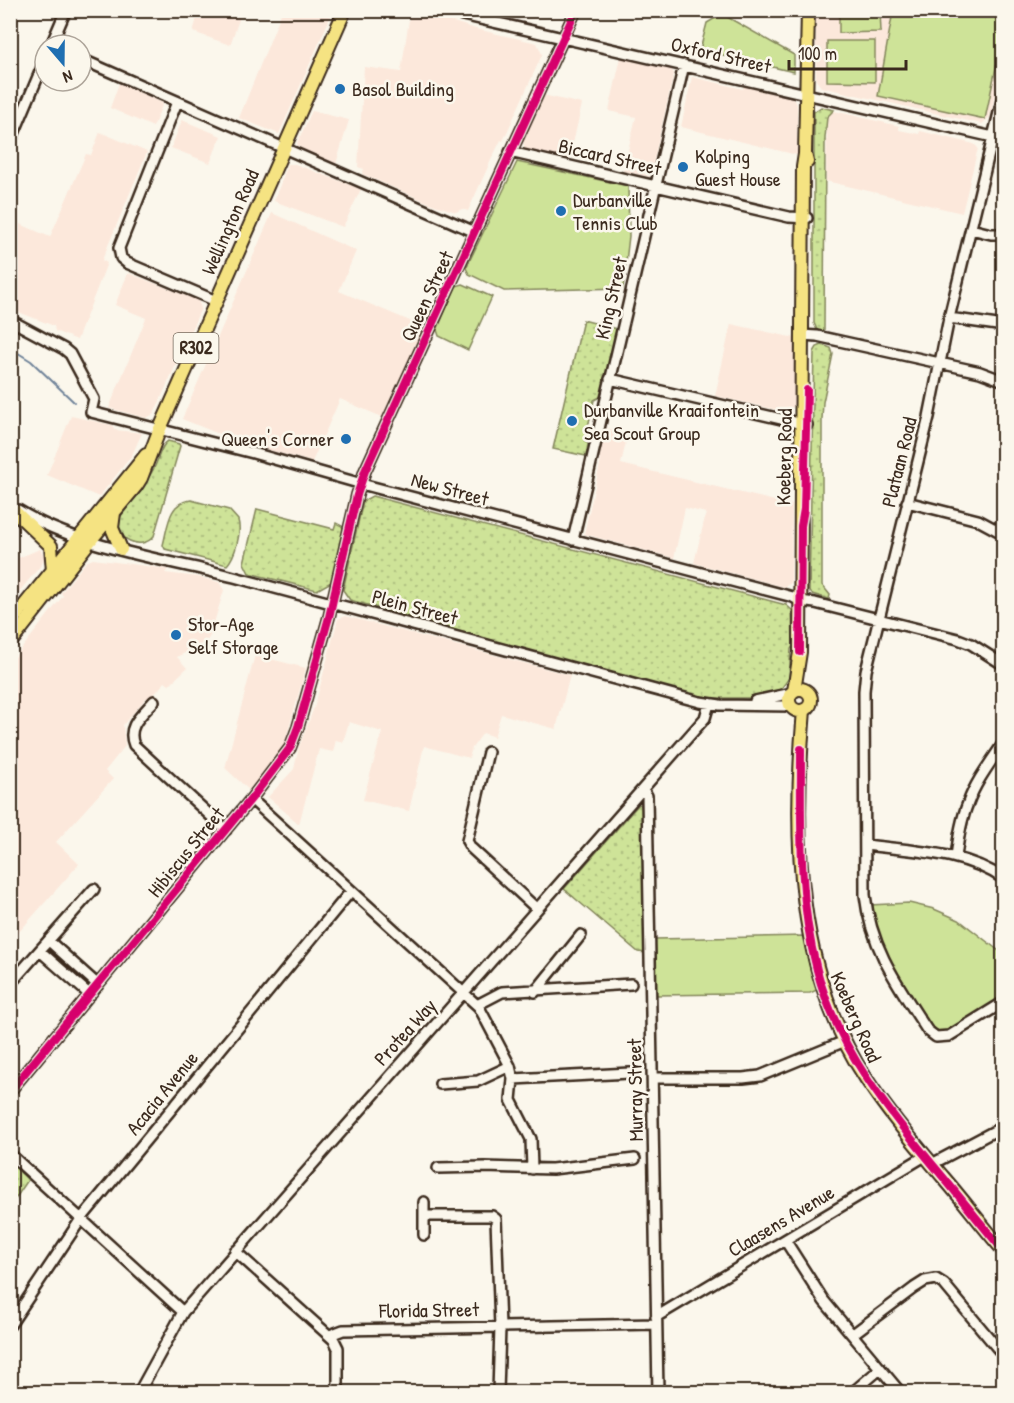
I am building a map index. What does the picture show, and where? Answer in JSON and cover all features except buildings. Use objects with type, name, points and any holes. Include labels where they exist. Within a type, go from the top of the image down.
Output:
[{"type":"main road","name":"Wellington Road","points":[[10,623],[53,571],[114,512],[141,478],[159,430],[345,10]]},
{"type":"main road","name":"Koeberg Road","points":[[808,10],[803,167],[805,218],[803,514],[797,700],[801,749],[801,843],[807,921],[824,994],[845,1041],[867,1080],[1004,1251]]},
{"type":"main road","name":"Wellington Road","points":[[10,643],[151,450]]},
{"type":"main road","points":[[10,506],[51,546],[53,571]]},
{"type":"main road","points":[[114,512],[112,528],[120,549]]},
{"type":"street","points":[[56,33],[66,10]]},
{"type":"street","name":"Oxford Street","points":[[441,10],[471,14],[563,38],[993,137]]},
{"type":"street","name":"Queen Street","points":[[332,604],[360,484],[576,10]]},
{"type":"street","points":[[93,64],[475,232]]},
{"type":"street","name":"King Street","points":[[573,540],[684,65]]},
{"type":"street","points":[[10,143],[33,88]]},
{"type":"street","name":"Plataan Road","points":[[1004,92],[864,686],[865,895],[873,936],[886,966],[929,1033],[941,1038],[949,1036],[1004,1002]]},
{"type":"street","points":[[177,102],[119,248],[120,255],[127,263],[216,301]]},
{"type":"street","name":"Biccard Street","points":[[510,152],[789,217],[805,218]]},
{"type":"street","points":[[970,229],[991,234],[1004,234]]},
{"type":"street","points":[[949,318],[1004,326]]},
{"type":"street","name":"New Street","points":[[10,320],[70,354],[93,398],[91,412],[793,597],[800,601],[879,618],[958,639],[1004,665]]},
{"type":"street","points":[[804,336],[817,336],[980,372],[1004,381]]},
{"type":"street","points":[[610,379],[804,424]]},
{"type":"street","points":[[907,502],[978,520],[1004,534]]},
{"type":"street","name":"Plein Street","points":[[10,506],[32,518],[85,540],[709,704],[732,705],[797,700]]},
{"type":"street","name":"Hibiscus Street","points":[[10,1091],[282,761],[294,740],[332,604]]},
{"type":"street","points":[[154,701],[133,726],[134,746],[226,830]]},
{"type":"street","name":"Protea Way","points":[[139,1392],[183,1312],[705,718],[709,704]]},
{"type":"street","points":[[956,858],[968,802],[976,785],[1004,742]]},
{"type":"street","points":[[488,752],[466,841],[537,909]]},
{"type":"street","name":"Murray Street","points":[[642,789],[647,796],[658,1392]]},
{"type":"street","points":[[251,799],[477,1005],[510,1065],[513,1079],[511,1100],[531,1139],[532,1169]]},
{"type":"street","points":[[865,845],[956,858],[978,865],[1004,879]]},
{"type":"street","points":[[10,984],[94,889]]},
{"type":"street","name":"Acacia Avenue","points":[[10,1325],[81,1219],[351,891]]},
{"type":"street","points":[[535,992],[581,935]]},
{"type":"street","points":[[49,941],[98,985]]},
{"type":"street","points":[[40,951],[90,995]]},
{"type":"street","points":[[477,1005],[502,992],[535,992],[631,984]]},
{"type":"street","points":[[653,1078],[760,1076],[845,1041]]},
{"type":"street","points":[[440,1084],[478,1081],[510,1065]]},
{"type":"street","points":[[513,1079],[630,1073]]},
{"type":"street","name":"Claasens Avenue","points":[[656,1320],[785,1240],[929,1160],[1004,1125]]},
{"type":"street","points":[[10,1154],[183,1312]]},
{"type":"street","points":[[438,1168],[562,1168],[635,1159]]},
{"type":"street","points":[[424,1202],[424,1236]]},
{"type":"street","points":[[424,1216],[492,1215],[496,1221],[500,1327],[498,1392]]},
{"type":"street","points":[[785,1240],[824,1301],[900,1392]]},
{"type":"street","points":[[235,1251],[330,1335],[338,1348],[338,1392]]},
{"type":"street","points":[[853,1334],[914,1288],[925,1281],[936,1279],[944,1284],[1004,1356]]},
{"type":"street","name":"Florida Street","points":[[330,1335],[343,1330],[500,1327],[656,1320]]},
{"type":"street","points":[[853,1392],[880,1369]]},
{"type":"shaded area","points":[[199,11],[242,11],[230,45],[193,32]]},
{"type":"shaded area","points":[[282,11],[333,11],[279,134],[239,118]]},
{"type":"shaded area","points":[[816,11],[1003,11],[1003,58],[990,117],[982,124],[821,87],[816,80]]},
{"type":"shaded area","points":[[410,13],[437,17],[476,29],[537,43],[542,55],[468,211],[462,209],[456,212],[429,203],[362,174],[364,169],[358,167],[364,67],[401,72]]},
{"type":"shaded area","points":[[621,57],[670,69],[674,73],[650,177],[623,171],[636,117],[609,111]]},
{"type":"shaded area","points":[[692,77],[792,97],[797,104],[797,155],[681,127]]},
{"type":"shaded area","points":[[119,83],[163,103],[153,127],[110,108]]},
{"type":"shaded area","points":[[543,95],[582,104],[569,161],[527,151],[524,147],[523,140]]},
{"type":"shaded area","points":[[312,111],[349,120],[336,164],[298,146],[297,143]]},
{"type":"shaded area","points":[[834,111],[899,126],[899,130],[919,134],[920,131],[974,144],[978,148],[962,213],[826,181],[827,116]]},
{"type":"shaded area","points":[[182,120],[221,136],[210,163],[171,148]]},
{"type":"shaded area","points":[[100,132],[147,152],[102,260],[107,263],[77,340],[55,331],[54,326],[11,309],[11,220],[50,237],[86,154],[91,155]]},
{"type":"shaded area","points":[[288,164],[295,164],[361,189],[343,227],[274,201]]},
{"type":"shaded area","points":[[272,213],[356,251],[339,291],[424,327],[382,417],[340,399],[312,462],[257,447],[256,449],[182,419]]},
{"type":"shaded area","points":[[128,273],[198,300],[201,308],[154,414],[146,418],[109,408],[146,318],[115,305]]},
{"type":"shaded area","points":[[731,324],[795,338],[794,406],[787,412],[715,396]]},
{"type":"shaded area","points":[[71,416],[112,425],[115,430],[142,433],[132,455],[99,497],[47,475]]},
{"type":"shaded area","points":[[606,428],[628,433],[621,464],[792,505],[791,583],[784,587],[694,563],[706,513],[685,508],[674,558],[584,534]]},
{"type":"shaded area","points":[[40,549],[45,557],[42,564],[13,599],[11,597],[11,561]]},
{"type":"shaded area","points":[[93,559],[168,569],[165,573],[219,582],[224,590],[210,636],[206,642],[177,657],[187,668],[169,685],[165,682],[149,700],[146,698],[123,725],[125,746],[105,771],[113,779],[56,842],[79,864],[11,941],[11,662],[63,596],[61,593],[86,562]]},
{"type":"shaded area","points":[[345,616],[570,675],[556,729],[501,714],[494,737],[483,733],[472,748],[469,758],[424,746],[409,811],[363,800],[382,732],[349,722],[343,742],[336,740],[333,752],[319,749],[299,824],[268,797],[294,769],[299,747],[315,705],[338,619]]},
{"type":"shaded area","points":[[255,655],[306,668],[284,746],[249,790],[225,768]]},
{"type":"green space","points":[[839,11],[880,11],[881,32],[839,33]]},
{"type":"green space","points":[[893,11],[1003,11],[1003,35],[985,119],[878,96]]},
{"type":"green space","points":[[722,14],[794,55],[794,72],[700,50],[707,23]]},
{"type":"green space","points":[[827,41],[875,41],[875,82],[827,81]]},
{"type":"green space","points":[[821,107],[834,110],[827,117],[825,138],[824,333],[818,332],[814,323],[814,112]]},
{"type":"green space","name":"Durbanville Tennis Club","points":[[517,162],[628,186],[629,236],[623,288],[504,291],[469,274],[466,268]]},
{"type":"green space","points":[[463,284],[492,297],[468,350],[439,336],[437,330],[456,286]]},
{"type":"green space","points":[[583,320],[617,329],[602,396],[594,400],[585,440],[588,444],[586,456],[553,449]]},
{"type":"green space","points":[[822,345],[831,348],[833,354],[823,402],[822,419],[822,585],[830,595],[829,599],[809,591],[814,352]]},
{"type":"green space","points":[[168,441],[180,446],[154,536],[142,543],[130,541],[121,532],[119,519],[147,480],[161,449]]},
{"type":"green space","points":[[372,496],[786,605],[792,610],[793,646],[789,678],[781,689],[753,698],[705,698],[350,600],[343,590],[363,501]]},
{"type":"green space","points":[[191,500],[229,510],[238,520],[237,544],[227,565],[165,549],[163,545],[173,510],[183,502]]},
{"type":"green space","points":[[257,509],[334,529],[336,523],[342,526],[344,531],[333,581],[317,590],[249,573],[244,563]]},
{"type":"green space","points":[[639,804],[642,806],[643,815],[646,953],[638,952],[564,889]]},
{"type":"green space","points":[[909,903],[934,909],[959,920],[1003,954],[1003,996],[948,1032],[938,1033],[932,1030],[890,964],[878,939],[870,905]]},
{"type":"green space","points":[[805,936],[818,988],[810,993],[656,995],[655,939]]},
{"type":"green space","points":[[11,1163],[28,1180],[11,1205]]},
{"type":"waterway","points":[[10,348],[31,361],[74,402]]},
{"type":"cycle path","points":[[10,1091],[251,799],[290,748],[329,617],[357,495],[365,471],[576,10]]},
{"type":"cycle path","points":[[800,652],[801,526],[804,509],[807,390]]},
{"type":"cycle path","points":[[801,749],[801,832],[806,915],[817,970],[826,1000],[838,1028],[868,1081],[924,1154],[1004,1251]]},
{"type":"place","name":"Basol Building","points":[[340,89]]},
{"type":"place","name":"Kolping Guest House","points":[[683,167]]},
{"type":"place","name":"Durbanville Tennis Club","points":[[561,211]]},
{"type":"place","name":"Durbanville Kraaifontein Sea Scout Group","points":[[572,421]]},
{"type":"place","name":"Queen's Corner","points":[[346,439]]},
{"type":"place","name":"Stor-Age Self Storage","points":[[176,635]]}]
